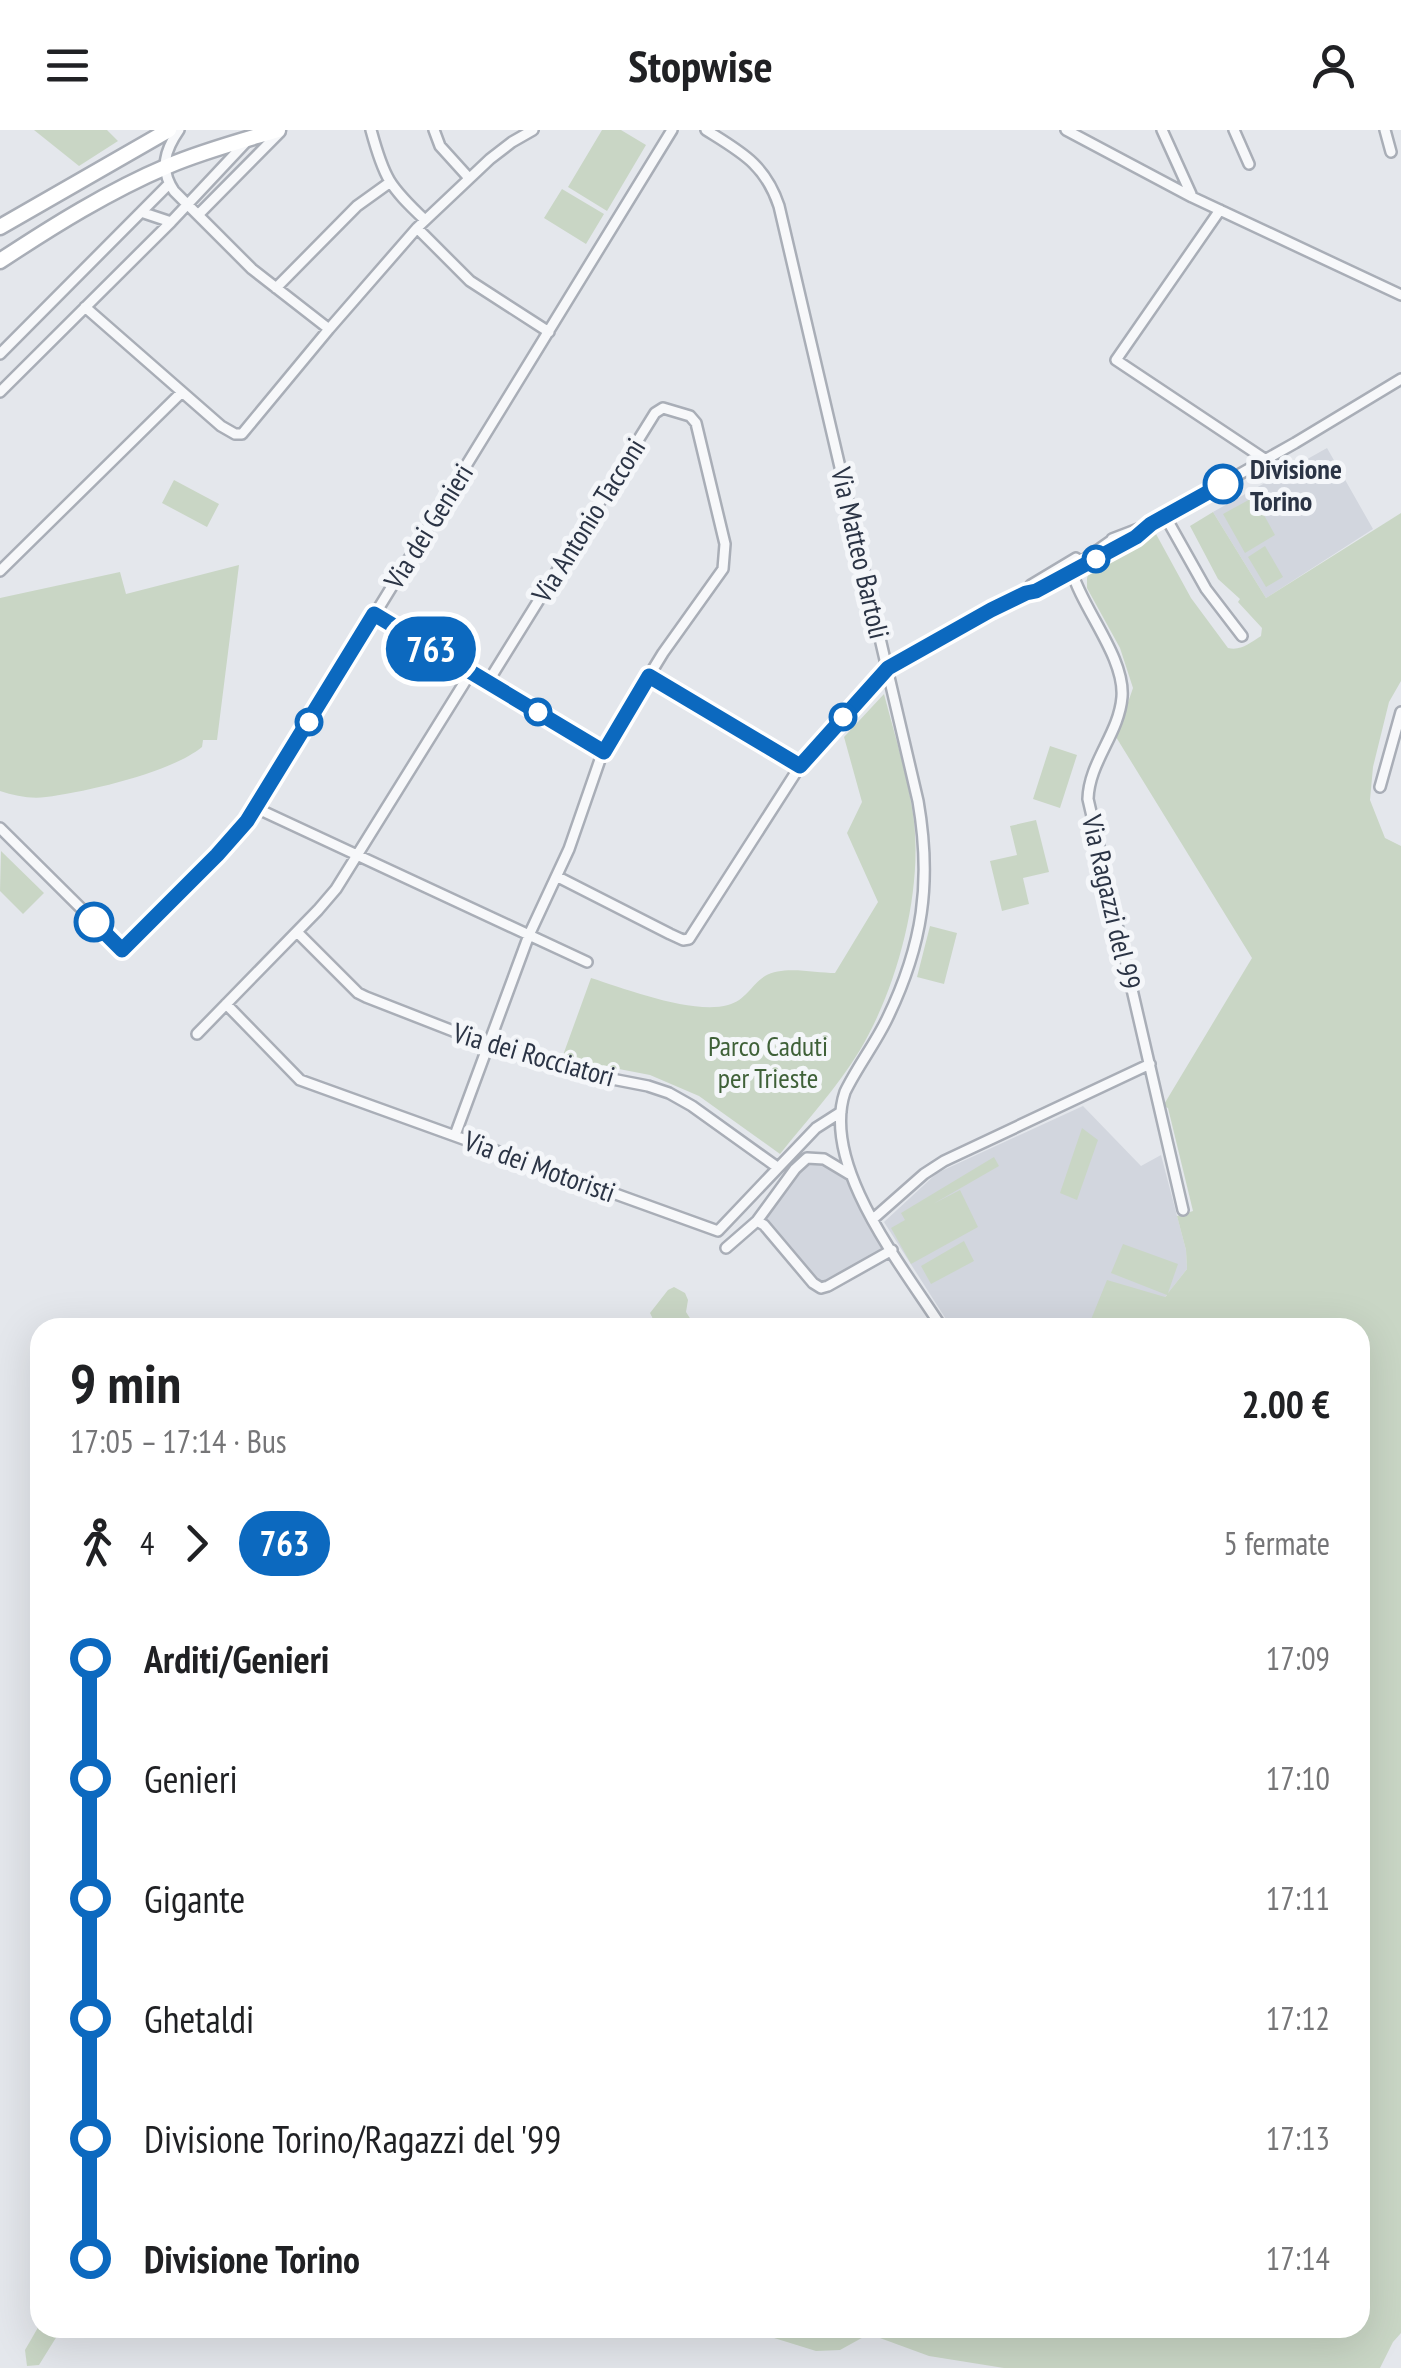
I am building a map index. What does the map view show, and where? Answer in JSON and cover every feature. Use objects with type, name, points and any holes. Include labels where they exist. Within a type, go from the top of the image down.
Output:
[{"type":"main road","points":[[3,224],[169,130]]},
{"type":"main road","points":[[0,261],[82,210],[164,168],[280,130]]},
{"type":"main road","points":[[0,245],[17,250]]},
{"type":"street","points":[[179,130],[168,148],[164,168],[169,184],[245,262],[329,329]]},
{"type":"street","points":[[198,215],[280,130]]},
{"type":"street","points":[[371,130],[389,183],[425,220]]},
{"type":"street","points":[[434,130],[443,150],[469,178]]},
{"type":"street","points":[[505,130],[512,142]]},
{"type":"street","points":[[85,308],[221,426],[242,434],[417,228],[469,178],[533,130]]},
{"type":"street","name":"Via dei Genieri","points":[[0,828],[122,950],[217,855],[256,808],[672,130]]},
{"type":"street","name":"Via Matteo Bartoli","points":[[706,130],[758,167],[779,206],[921,820],[925,860],[922,920],[915,949],[879,1035],[849,1084],[841,1112],[850,1175],[936,1318]]},
{"type":"street","points":[[1066,130],[1192,197],[1401,295]]},
{"type":"street","points":[[1162,130],[1192,197]]},
{"type":"street","points":[[1234,130],[1249,164]]},
{"type":"street","points":[[1386,130],[1391,152]]},
{"type":"street","points":[[0,392],[250,138]]},
{"type":"street","points":[[276,288],[357,206],[389,183]]},
{"type":"street","points":[[0,354],[169,184]]},
{"type":"street","points":[[1220,210],[1116,360],[1266,460]]},
{"type":"street","points":[[141,212],[171,222]]},
{"type":"street","points":[[417,228],[476,286],[548,332]]},
{"type":"street","points":[[558,877],[670,934],[690,940],[800,766],[888,668],[1136,537],[1164,516],[1401,379]]},
{"type":"street","points":[[0,572],[182,392]]},
{"type":"street","name":"Via Antonio Tacconi","points":[[488,682],[653,415],[662,408],[690,416],[696,424],[725,558],[721,573],[649,676]]},
{"type":"street","points":[[1164,516],[1206,589],[1242,636]]},
{"type":"street","points":[[1026,593],[1031,585],[1060,566],[1151,524]]},
{"type":"street","points":[[1072,572],[1072,566],[1115,538]]},
{"type":"street","name":"Via Ragazzi del 99","points":[[1072,572],[1116,661],[1122,685],[1120,708],[1112,734],[1092,772],[1088,799],[1183,1210]]},
{"type":"street","points":[[374,614],[604,752]]},
{"type":"street","points":[[197,1034],[330,898],[470,672]]},
{"type":"street","points":[[456,1135],[530,935],[558,877],[604,752],[649,676],[800,766]]},
{"type":"street","points":[[1380,787],[1401,712]]},
{"type":"street","points":[[256,808],[587,962]]},
{"type":"street","name":"Via dei Rocciatori","points":[[297,932],[358,993],[471,1038],[581,1073],[669,1093],[777,1167]]},
{"type":"street","name":"Via dei Motoristi","points":[[226,1004],[300,1080],[718,1230],[816,1128],[841,1112]]},
{"type":"street","points":[[873,1218],[944,1161],[1150,1064]]},
{"type":"street","points":[[726,1248],[757,1221],[807,1158],[824,1159],[850,1175]]},
{"type":"street","points":[[757,1221],[821,1288],[892,1250]]},
{"type":"shaded area","points":[[1327,448],[1373,529],[1266,598],[1213,512]]},
{"type":"shaded area","points":[[1083,1106],[1141,1166],[1161,1155],[1186,1250],[1187,1269],[1165,1297],[1156,1318],[945,1318],[884,1222],[937,1173]]},
{"type":"shaded area","points":[[809,1161],[822,1162],[848,1177],[887,1249],[822,1285],[762,1219]]},
{"type":"green space","points":[[34,130],[107,130],[118,141],[79,166]]},
{"type":"green space","points":[[602,130],[621,130],[646,145],[607,211],[568,187]]},
{"type":"green space","points":[[562,189],[604,214],[586,244],[544,218]]},
{"type":"green space","points":[[174,480],[219,504],[207,527],[162,503]]},
{"type":"green space","points":[[1254,497],[1275,535],[1245,553],[1223,514]]},
{"type":"green space","points":[[1213,512],[1266,598],[1401,513],[1401,681],[1389,702],[1373,767],[1370,800],[1385,838],[1401,846],[1401,2333],[1380,2368],[1004,2368],[929,2356],[880,2338],[1370,2338],[1370,1318],[1092,1318],[1107,1280],[1167,1295],[1111,1273],[1123,1244],[1178,1264],[1168,1293],[1187,1269],[1177,1216],[1193,1211],[1168,1108],[1163,1106],[1252,958],[1116,737],[1133,688],[1120,648],[1087,588],[1090,570],[1156,534],[1191,598],[1228,648],[1245,646],[1261,636],[1262,628],[1238,602],[1240,599],[1218,579],[1190,526]]},
{"type":"green space","points":[[1265,546],[1283,577],[1266,587],[1248,557]]},
{"type":"green space","points":[[239,565],[217,740],[203,740],[202,747],[171,765],[105,786],[40,798],[0,791],[0,598],[120,572],[126,594]]},
{"type":"green space","name":"Parco Caduti per Trieste","points":[[884,694],[913,814],[915,873],[905,936],[886,997],[860,1050],[780,1154],[699,1096],[650,1075],[562,1058],[591,978],[659,999],[714,1007],[734,1003],[772,973],[835,973],[878,902],[847,833],[862,802],[844,737]]},
{"type":"green space","points":[[1050,746],[1077,755],[1060,808],[1033,799]]},
{"type":"green space","points":[[1036,820],[1049,872],[1023,878],[1029,904],[1002,911],[990,861],[1017,855],[1010,826]]},
{"type":"green space","points":[[1,851],[44,893],[23,914],[0,891]]},
{"type":"green space","points":[[930,926],[957,933],[944,984],[917,977]]},
{"type":"green space","points":[[1082,1128],[1098,1140],[1077,1200],[1060,1193]]},
{"type":"green space","points":[[994,1157],[999,1166],[933,1204],[960,1190],[978,1227],[911,1264],[891,1228],[905,1220],[901,1213]]},
{"type":"green space","points":[[964,1241],[974,1261],[931,1284],[921,1266]]},
{"type":"green space","points":[[674,1287],[685,1293],[690,1318],[652,1318],[650,1313]]},
{"type":"green space","points":[[32,2338],[56,2338],[39,2365],[27,2366],[25,2350]]},
{"type":"green space","points":[[774,2338],[862,2338],[840,2350],[816,2351]]},
{"type":"bus line","name":"763","points":[[94,922],[122,950],[231,840],[266,793],[374,614],[604,752],[649,676],[800,766],[888,668],[991,610],[1036,591],[1136,537],[1151,524],[1223,484]]},
{"type":"place","name":"Divisione Torino","points":[[1223,484]]}]
